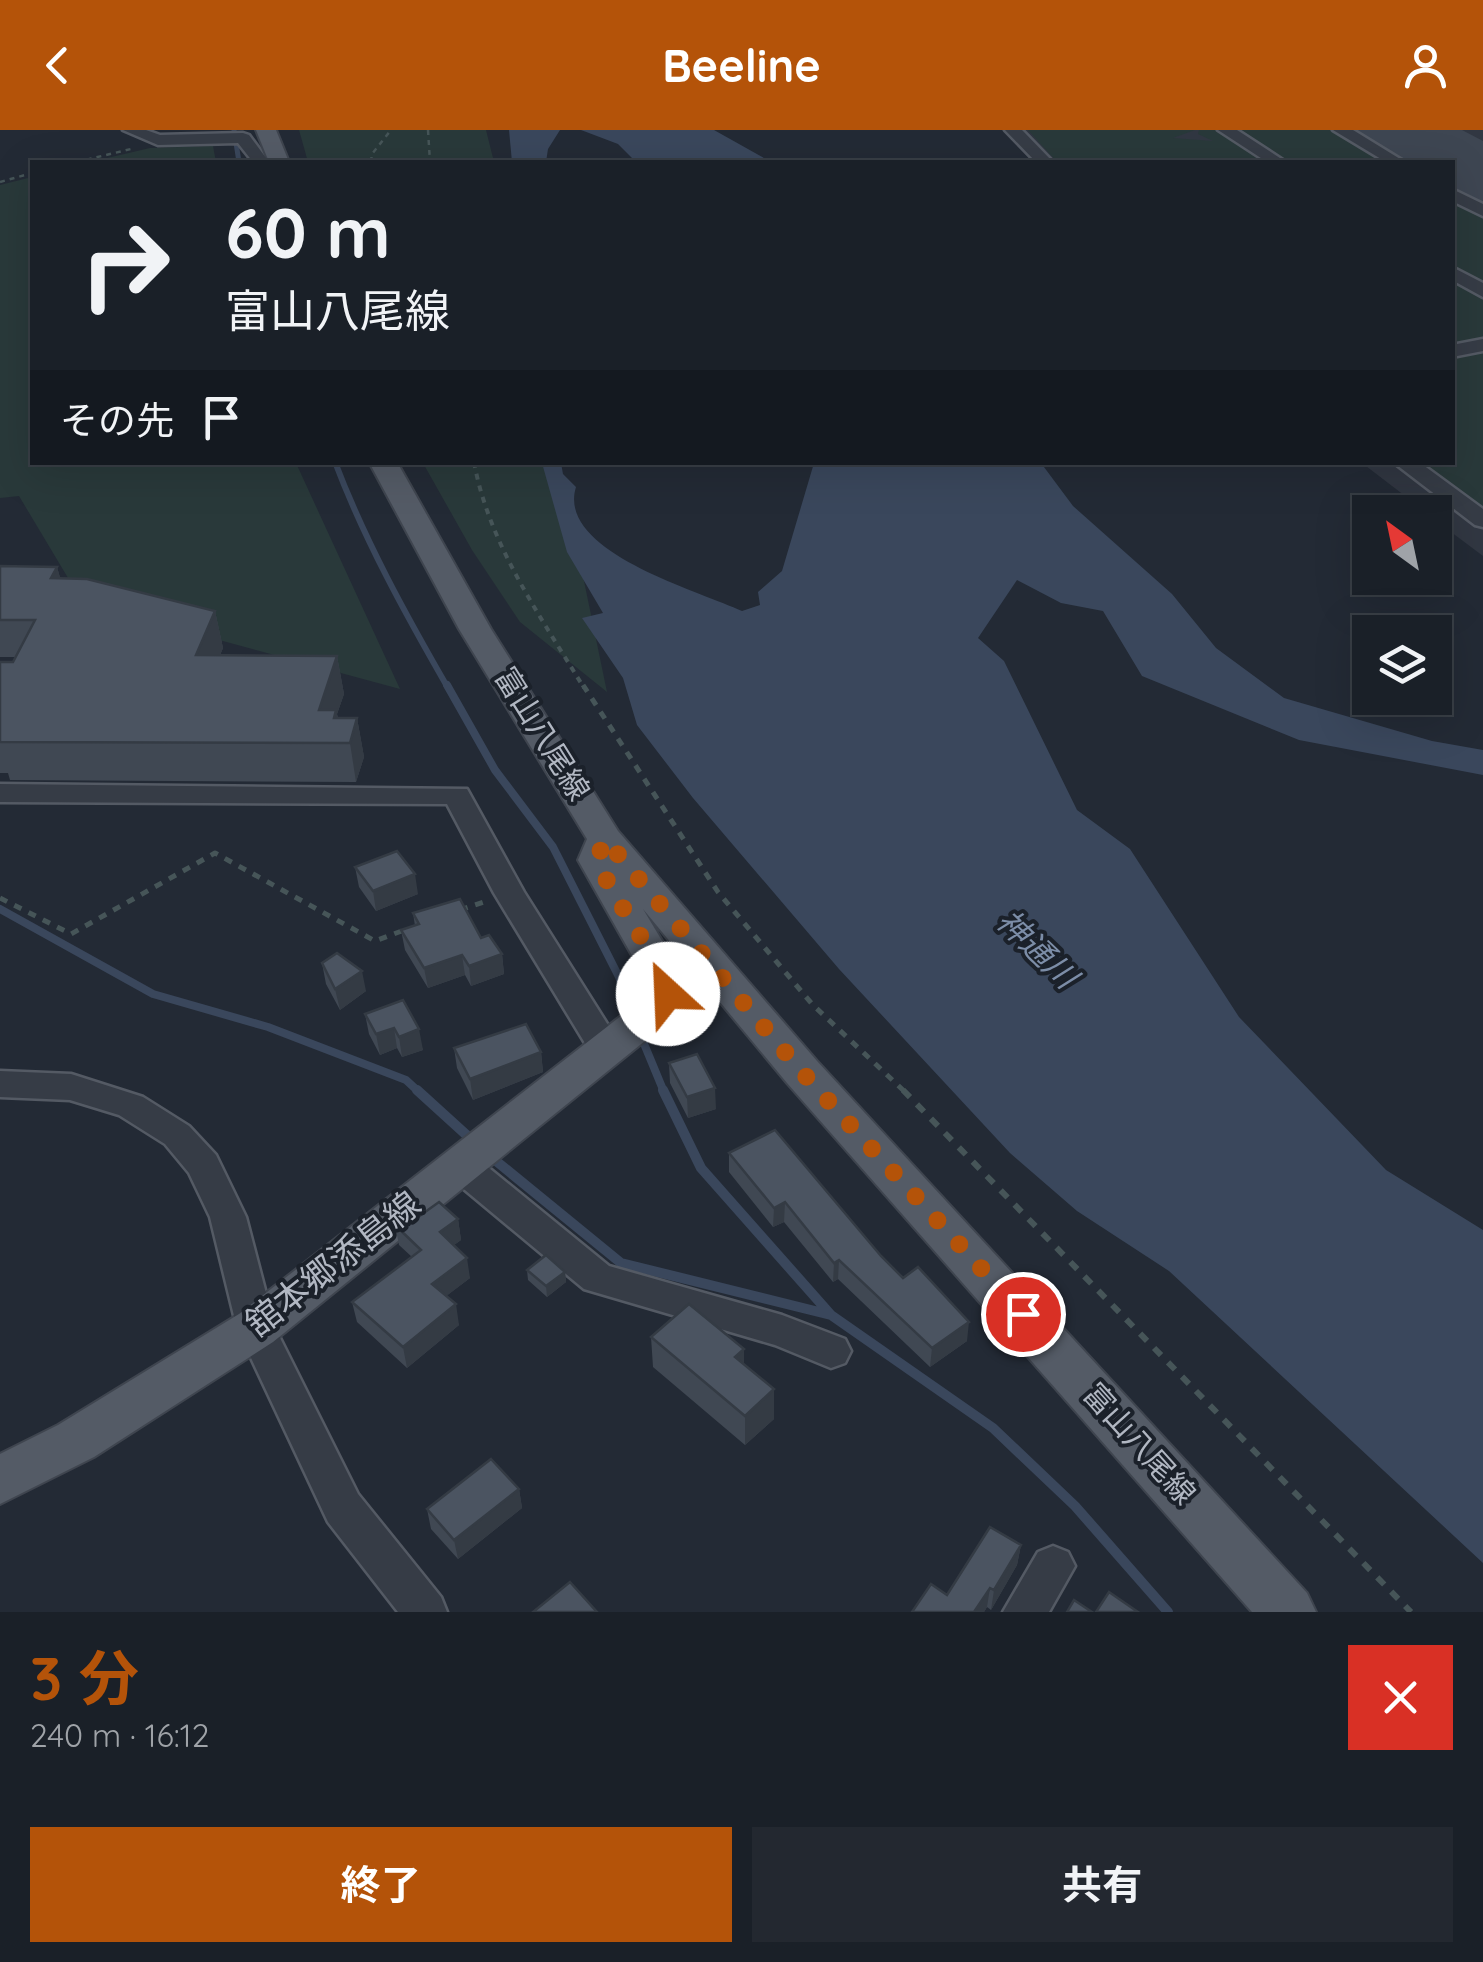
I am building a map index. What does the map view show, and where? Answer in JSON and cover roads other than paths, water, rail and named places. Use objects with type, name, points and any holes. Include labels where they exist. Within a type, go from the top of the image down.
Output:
[{"type":"main road","points":[[266,130],[279,160]]},
{"type":"main road","name":"富山八尾線","points":[[386,465],[475,629],[605,839],[802,1072],[1288,1612]]},
{"type":"main road","points":[[605,839],[597,860],[607,884],[661,970],[668,994],[628,1031]]},
{"type":"main road","name":"舘本郷添島線","points":[[0,1480],[76,1441],[256,1328],[628,1031]]},
{"type":"street","points":[[131,130],[167,140],[245,134],[260,160]]},
{"type":"street","points":[[1013,130],[1043,160]]},
{"type":"street","points":[[1226,130],[1275,160]]},
{"type":"street","points":[[1341,130],[1394,160]]},
{"type":"street","points":[[1455,196],[1483,212]]},
{"type":"street","points":[[1455,274],[1483,291]]},
{"type":"street","points":[[1455,351],[1483,346]]},
{"type":"street","points":[[1408,465],[1483,520]]},
{"type":"street","points":[[0,793],[458,794],[508,893],[628,1031]]},
{"type":"street","points":[[0,1084],[71,1087],[131,1106],[177,1135],[203,1165],[228,1216],[256,1328],[342,1508],[426,1612]]},
{"type":"street","points":[[460,1165],[598,1278],[782,1331],[831,1352]]},
{"type":"street","points":[[1025,1612],[1053,1566]]},
{"type":"water","points":[[509,130],[560,130],[548,149],[546,160],[512,160]]},
{"type":"water","points":[[581,130],[714,130],[767,160],[634,160],[618,144]]},
{"type":"water","name":"神通川","points":[[543,465],[561,465],[563,474],[576,487],[576,510],[587,530],[608,549],[664,579],[742,611],[760,605],[758,592],[782,571],[813,465],[1042,465],[1073,506],[1172,594],[1216,648],[1284,698],[1432,741],[1483,750],[1483,775],[1299,740],[1142,676],[1103,611],[1061,603],[1017,580],[978,638],[1004,661],[1077,810],[1130,849],[1239,1017],[1386,1170],[1483,1230],[1483,1563],[1169,1271],[1077,1211],[1010,1153],[839,969],[693,798],[637,725],[623,678],[582,618],[603,613],[567,552]]},
{"type":"waterway","points":[[234,130],[239,160]]},
{"type":"waterway","points":[[336,465],[373,549],[448,688]]},
{"type":"waterway","points":[[447,685],[495,770],[553,847],[619,977],[634,1016]]},
{"type":"waterway","points":[[0,909],[153,994],[268,1027],[406,1080],[419,1092]]},
{"type":"waterway","points":[[640,1034],[664,1092]]},
{"type":"waterway","points":[[417,1090],[472,1140]]},
{"type":"waterway","points":[[663,1090],[701,1168],[831,1315]]},
{"type":"waterway","points":[[490,1156],[621,1263],[831,1315]]},
{"type":"waterway","points":[[831,1315],[993,1428],[1075,1506],[1168,1612]]}]
